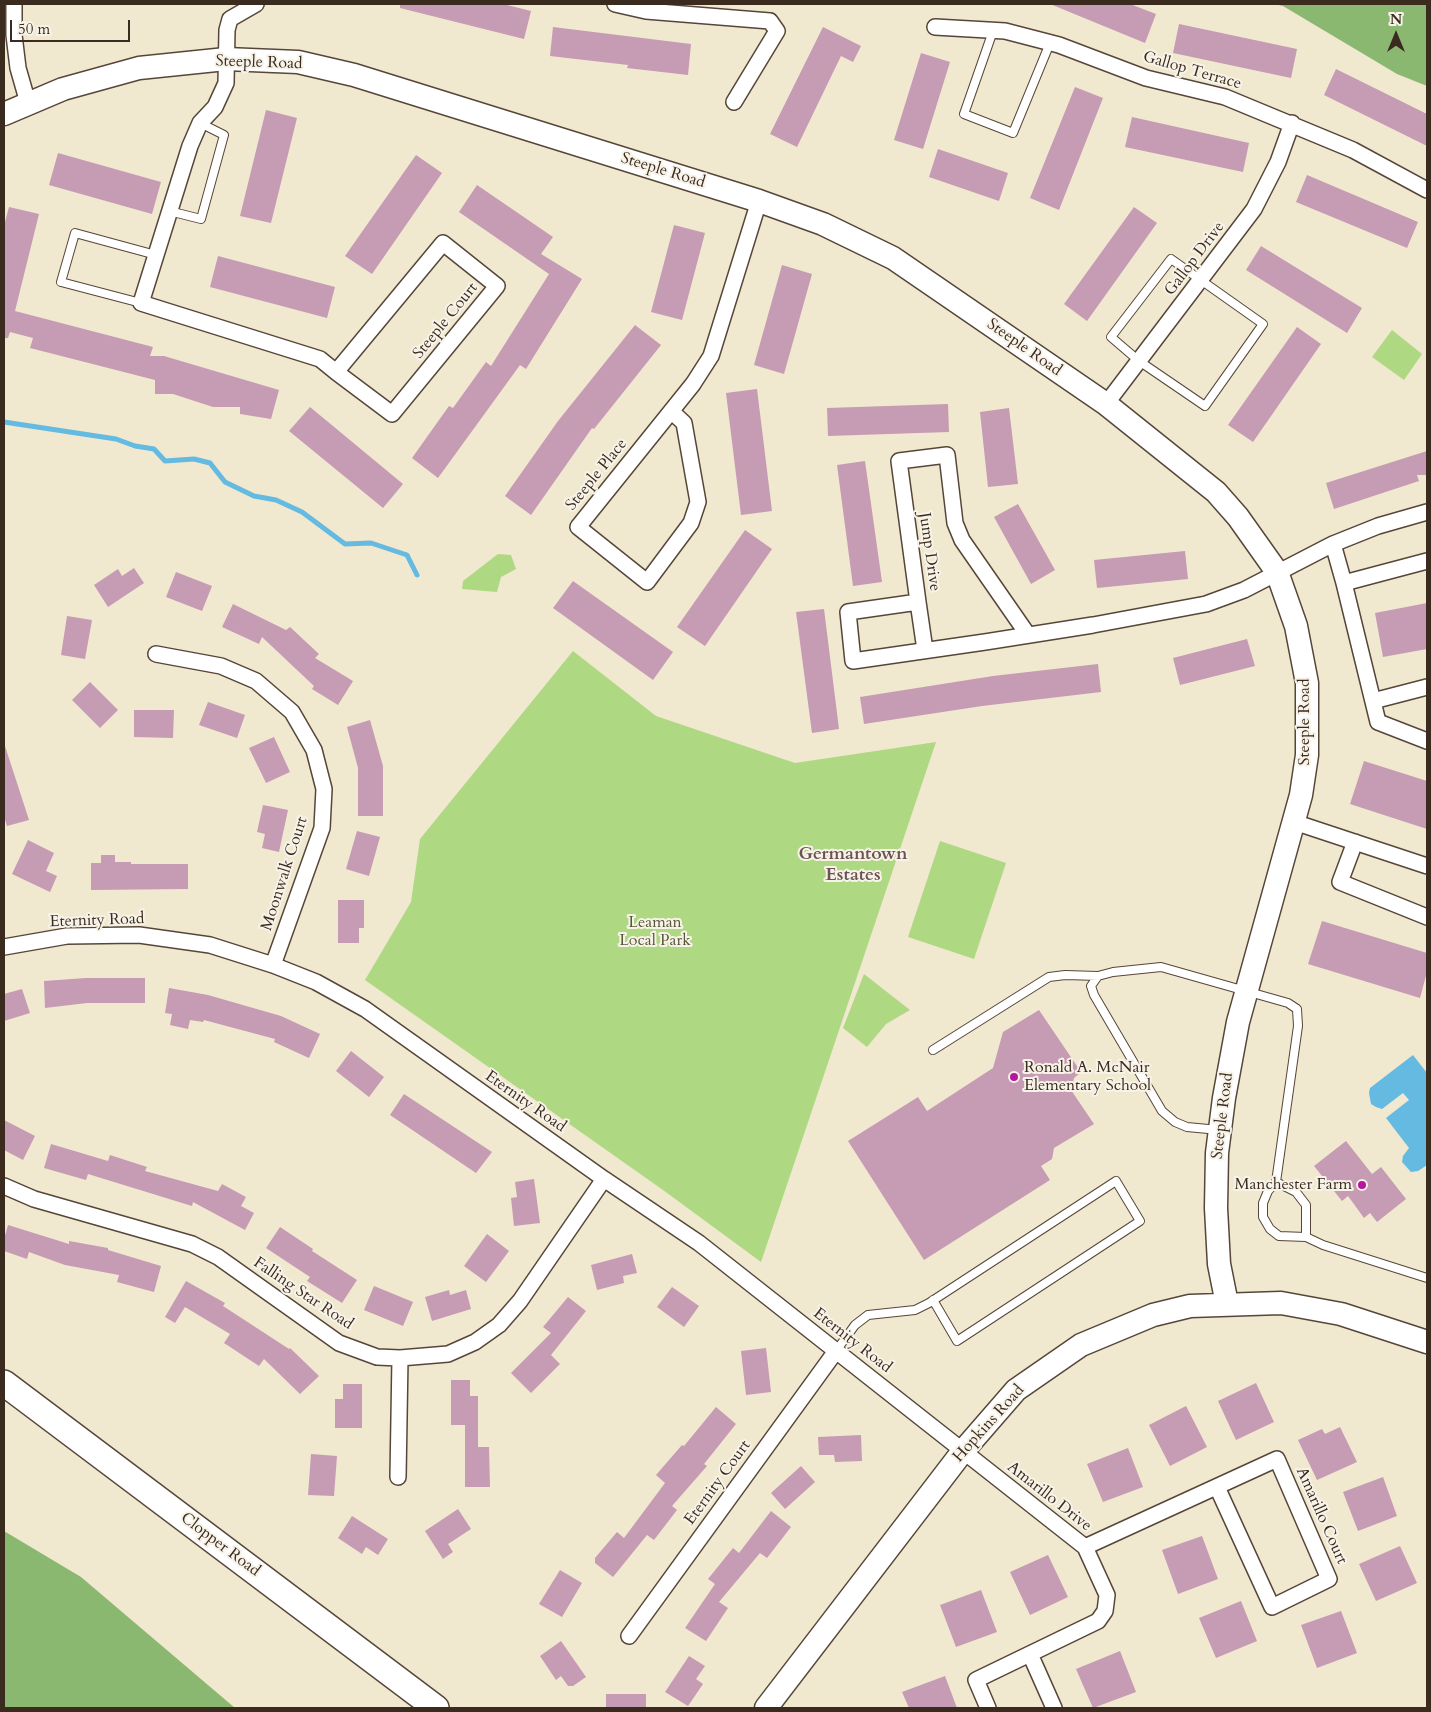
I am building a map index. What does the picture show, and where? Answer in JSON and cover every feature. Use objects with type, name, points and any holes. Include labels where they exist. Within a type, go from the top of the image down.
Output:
[{"type":"main road","name":"Clopper Road","points":[[4,1383],[436,1708]]},
{"type":"street","points":[[141,303],[182,168],[200,123],[215,107],[226,83],[227,30],[230,19],[256,4]]},
{"type":"street","points":[[615,4],[646,11],[770,21],[777,31],[734,102]]},
{"type":"street","points":[[11,7],[18,68],[28,103]]},
{"type":"street","name":"Gallop Terrace","points":[[935,27],[993,31],[1050,43],[1146,78],[1225,97],[1292,123],[1353,150],[1427,190]]},
{"type":"street","name":"Steeple Road","points":[[4,114],[63,89],[138,68],[226,59],[298,62],[354,75],[759,200],[824,224],[893,258],[1106,404],[1216,492],[1238,518],[1277,572],[1296,626],[1307,683],[1307,755],[1294,822],[1238,1022],[1220,1130],[1216,1208],[1219,1264],[1227,1304]]},
{"type":"street","name":"Gallop Drive","points":[[1106,404],[1254,209],[1278,162],[1292,123]]},
{"type":"street","name":"Steeple Place","points":[[671,412],[684,423],[698,502],[691,523],[647,582],[578,526],[693,384],[711,356],[759,200]]},
{"type":"street","name":"Steeple Court","points":[[141,303],[320,359],[336,372],[392,414],[497,286],[444,243],[336,372]]},
{"type":"street","name":"Jump Drive","points":[[1028,635],[962,540],[955,523],[947,455],[899,461],[918,602],[848,612],[853,661],[1028,635],[1206,604],[1244,590],[1334,544],[1378,526],[1427,512]]},
{"type":"street","points":[[1334,544],[1378,722],[1427,741]]},
{"type":"street","points":[[1344,583],[1427,560]]},
{"type":"street","points":[[918,602],[926,650]]},
{"type":"street","name":"Moonwalk Court","points":[[156,654],[221,666],[256,681],[292,712],[314,750],[324,789],[322,828],[273,965]]},
{"type":"street","points":[[1373,701],[1427,687]]},
{"type":"street","points":[[1294,822],[1427,866]]},
{"type":"street","points":[[1355,842],[1340,882],[1427,918]]},
{"type":"street","name":"Eternity Road","points":[[4,947],[67,936],[138,935],[210,945],[273,965],[316,982],[365,1009],[604,1179],[699,1243],[963,1451]]},
{"type":"street","name":"Falling Star Road","points":[[4,1186],[34,1199],[192,1244],[218,1257],[339,1343],[377,1357],[400,1358],[448,1354],[475,1342],[499,1325],[520,1301],[604,1179]]},
{"type":"street","name":"Hopkins Road","points":[[766,1708],[963,1451],[1016,1390],[1081,1345],[1152,1315],[1190,1306],[1281,1303],[1340,1314],[1427,1342]]},
{"type":"street","name":"Eternity Court","points":[[629,1636],[836,1351]]},
{"type":"street","points":[[398,1477],[400,1358]]},
{"type":"street","name":"Amarillo Drive","points":[[963,1451],[1085,1547],[1107,1595],[1105,1610],[1098,1622],[976,1680],[988,1708]]},
{"type":"street","name":"Amarillo Court","points":[[1085,1547],[1277,1459],[1329,1579],[1272,1606],[1217,1487]]},
{"type":"street","points":[[1030,1654],[1054,1708]]},
{"type":"lane","points":[[993,31],[964,114],[1013,133],[1050,43]]},
{"type":"lane","points":[[169,211],[201,219],[224,135],[200,123]]},
{"type":"lane","points":[[141,303],[61,282],[75,232],[156,255]]},
{"type":"lane","points":[[1171,259],[1263,324],[1205,406],[1139,361],[1112,337],[1171,259]]},
{"type":"lane","points":[[933,1050],[1049,978],[1065,974],[1098,976],[1113,972],[1161,967],[1288,1003],[1297,1009],[1299,1016],[1276,1182],[1268,1191],[1263,1203],[1263,1217],[1270,1229],[1279,1236],[1306,1237],[1322,1245],[1427,1278]]},
{"type":"lane","points":[[1098,976],[1091,986],[1094,995],[1162,1111],[1175,1122],[1187,1127],[1220,1130]]},
{"type":"lane","points":[[836,1351],[855,1325],[868,1315],[915,1310],[1116,1182],[1140,1221],[957,1341],[933,1300]]},
{"type":"lane","points":[[1276,1182],[1296,1192],[1306,1205],[1306,1237]]},
{"type":"green space","points":[[1274,4],[1427,4],[1427,86],[1397,74],[1283,6]]},
{"type":"green space","points":[[1392,330],[1422,354],[1404,380],[1372,357]]},
{"type":"green space","points":[[498,554],[511,555],[516,569],[501,577],[497,592],[462,589],[463,581]]},
{"type":"green space","name":"Leaman Local Park","points":[[573,651],[656,716],[795,763],[936,742],[761,1262],[663,1190],[365,980],[411,902],[420,839]]},
{"type":"green space","points":[[940,841],[1006,863],[974,959],[908,937]]},
{"type":"green space","points":[[864,974],[910,1010],[886,1024],[867,1047],[843,1028]]},
{"type":"green space","points":[[4,1531],[81,1577],[235,1708],[4,1708]]},
{"type":"water","points":[[1413,1055],[1427,1073],[1427,1165],[1418,1171],[1411,1172],[1402,1162],[1403,1156],[1409,1148],[1386,1118],[1409,1100],[1403,1093],[1382,1109],[1371,1104],[1369,1093],[1370,1088]]},
{"type":"building","points":[[400,4],[503,4],[531,11],[524,39],[400,8]]},
{"type":"building","points":[[1050,4],[1130,4],[1156,14],[1145,43]]},
{"type":"building","points":[[1179,24],[1297,49],[1291,78],[1173,53]]},
{"type":"building","points":[[553,27],[691,44],[688,75],[627,68],[628,65],[550,56]]},
{"type":"building","points":[[823,27],[861,46],[853,62],[841,56],[797,147],[770,134]]},
{"type":"building","points":[[921,53],[950,62],[923,149],[894,140]]},
{"type":"building","points":[[1336,69],[1427,114],[1427,146],[1324,95]]},
{"type":"building","points":[[1075,87],[1103,98],[1059,210],[1030,198]]},
{"type":"building","points":[[266,110],[297,118],[271,223],[240,216]]},
{"type":"building","points":[[1132,117],[1249,143],[1243,172],[1125,147]]},
{"type":"building","points":[[938,149],[1008,173],[999,201],[929,177]]},
{"type":"building","points":[[58,153],[161,182],[152,214],[49,185]]},
{"type":"building","points":[[416,155],[442,173],[372,274],[345,256]]},
{"type":"building","points":[[1307,175],[1418,222],[1407,248],[1296,202]]},
{"type":"building","points":[[477,185],[553,237],[541,254],[582,279],[526,369],[520,365],[438,478],[412,458],[449,406],[453,408],[486,362],[491,366],[549,274],[459,212]]},
{"type":"building","points":[[9,207],[39,214],[15,311],[153,347],[150,356],[164,356],[279,390],[271,419],[240,414],[240,407],[213,407],[173,394],[155,394],[155,380],[30,348],[33,338],[10,332],[8,338],[4,338],[4,226]]},
{"type":"building","points":[[1134,207],[1157,223],[1087,321],[1064,304]]},
{"type":"building","points":[[674,225],[705,233],[682,320],[651,312]]},
{"type":"building","points":[[1261,246],[1362,308],[1347,333],[1246,270]]},
{"type":"building","points":[[218,256],[335,287],[327,318],[210,287]]},
{"type":"building","points":[[782,265],[812,274],[784,374],[754,365]]},
{"type":"building","points":[[635,325],[661,345],[594,429],[592,428],[531,515],[505,496],[558,421]]},
{"type":"building","points":[[1297,327],[1321,344],[1253,442],[1228,425]]},
{"type":"building","points":[[757,389],[772,511],[741,515],[726,393]]},
{"type":"building","points":[[948,404],[949,432],[828,436],[827,408]]},
{"type":"building","points":[[310,407],[403,484],[383,508],[289,431]]},
{"type":"building","points":[[1009,408],[1018,484],[988,487],[980,412]]},
{"type":"building","points":[[1427,451],[1427,475],[1417,475],[1419,481],[1334,509],[1326,483]]},
{"type":"building","points":[[865,461],[882,582],[853,586],[837,465]]},
{"type":"building","points":[[1018,504],[1055,570],[1031,584],[994,517]]},
{"type":"building","points":[[745,530],[772,549],[705,646],[677,627]]},
{"type":"building","points":[[1185,551],[1188,579],[1097,588],[1094,560]]},
{"type":"building","points":[[134,568],[144,583],[108,607],[94,585],[118,569],[122,576]]},
{"type":"building","points":[[176,572],[212,586],[202,611],[166,597]]},
{"type":"building","points":[[573,581],[673,652],[653,680],[553,608]]},
{"type":"building","points":[[1427,603],[1427,649],[1383,657],[1375,613]]},
{"type":"building","points":[[233,604],[286,630],[290,627],[319,654],[315,658],[353,681],[338,705],[312,689],[314,686],[262,637],[259,644],[222,627]]},
{"type":"building","points":[[824,609],[839,729],[812,733],[796,612]]},
{"type":"building","points":[[67,616],[92,620],[85,659],[61,655]]},
{"type":"building","points":[[1247,639],[1255,666],[1180,685],[1173,658]]},
{"type":"building","points":[[1098,664],[1101,692],[982,706],[864,724],[860,697],[993,676]]},
{"type":"building","points":[[90,682],[118,710],[100,728],[72,700]]},
{"type":"building","points":[[208,702],[245,715],[237,738],[199,725]]},
{"type":"building","points":[[134,710],[174,710],[173,738],[134,737]]},
{"type":"building","points":[[370,720],[383,766],[383,816],[358,816],[358,768],[347,727]]},
{"type":"building","points":[[274,737],[290,772],[266,783],[249,748]]},
{"type":"building","points":[[5,746],[29,820],[7,826],[4,816]]},
{"type":"building","points":[[1364,761],[1427,781],[1427,829],[1350,804]]},
{"type":"building","points":[[263,805],[288,810],[279,852],[262,848],[265,834],[257,832]]},
{"type":"building","points":[[357,831],[380,837],[369,876],[346,869]]},
{"type":"building","points":[[28,840],[54,853],[46,871],[57,876],[50,892],[12,874]]},
{"type":"building","points":[[101,855],[115,855],[115,862],[131,862],[131,864],[188,864],[188,889],[91,890],[91,863],[101,863]]},
{"type":"building","points":[[338,900],[364,900],[364,928],[359,928],[359,943],[338,943]]},
{"type":"building","points":[[1322,921],[1427,953],[1427,972],[1420,998],[1308,964]]},
{"type":"building","points":[[86,978],[145,978],[145,1003],[87,1003],[45,1008],[44,981]]},
{"type":"building","points":[[169,988],[208,995],[281,1016],[320,1034],[309,1058],[274,1042],[275,1039],[204,1020],[203,1022],[190,1020],[188,1029],[170,1025],[172,1014],[165,1013]]},
{"type":"building","points":[[22,989],[30,1013],[4,1021],[4,994]]},
{"type":"building","name":"Ronald A. McNair Elementary School","points":[[1039,1010],[1081,1072],[1074,1078],[1071,1090],[1094,1124],[1054,1148],[1052,1159],[1041,1166],[1050,1180],[924,1260],[848,1141],[918,1097],[927,1111],[993,1068],[1003,1032]]},
{"type":"building","points":[[351,1051],[384,1077],[369,1097],[336,1071]]},
{"type":"building","points":[[404,1094],[492,1152],[476,1173],[390,1115]]},
{"type":"building","points":[[4,1120],[35,1136],[23,1160],[4,1150]]},
{"type":"building","name":"Manchester Farm","points":[[1346,1141],[1372,1174],[1381,1167],[1406,1199],[1377,1222],[1370,1213],[1364,1218],[1348,1196],[1342,1201],[1314,1166]]},
{"type":"building","points":[[51,1144],[108,1161],[110,1155],[147,1167],[145,1171],[218,1191],[222,1184],[246,1197],[241,1206],[254,1213],[245,1230],[193,1202],[192,1206],[88,1174],[86,1180],[44,1168]]},
{"type":"building","points":[[534,1179],[540,1223],[514,1226],[511,1198],[517,1197],[515,1182]]},
{"type":"building","points":[[8,1225],[69,1244],[69,1241],[108,1248],[108,1250],[161,1266],[154,1292],[117,1282],[119,1275],[65,1265],[29,1252],[27,1259],[4,1251],[4,1239]]},
{"type":"building","points":[[280,1227],[313,1249],[312,1251],[357,1280],[342,1303],[307,1281],[310,1277],[266,1248]]},
{"type":"building","points":[[487,1234],[509,1251],[486,1282],[464,1266]]},
{"type":"building","points":[[632,1254],[637,1273],[623,1276],[624,1283],[597,1290],[591,1265]]},
{"type":"building","points":[[186,1281],[225,1303],[223,1306],[290,1348],[319,1376],[300,1394],[264,1359],[259,1366],[224,1343],[230,1334],[185,1307],[175,1323],[165,1317]]},
{"type":"building","points":[[374,1286],[413,1302],[403,1326],[364,1310]]},
{"type":"building","points":[[672,1287],[699,1306],[684,1327],[657,1307]]},
{"type":"building","points":[[449,1290],[450,1295],[466,1290],[471,1309],[432,1321],[425,1297]]},
{"type":"building","points":[[568,1297],[586,1311],[551,1355],[560,1364],[531,1393],[511,1373],[551,1333],[543,1327]]},
{"type":"building","points":[[766,1348],[771,1392],[746,1395],[741,1351]]},
{"type":"building","points":[[451,1380],[470,1380],[470,1396],[478,1396],[478,1447],[489,1447],[490,1487],[465,1487],[465,1425],[451,1425]]},
{"type":"building","points":[[1256,1383],[1274,1422],[1236,1440],[1218,1401]]},
{"type":"building","points":[[343,1384],[362,1384],[362,1428],[335,1428],[335,1399],[343,1399]]},
{"type":"building","points":[[1186,1406],[1207,1447],[1170,1466],[1149,1425]]},
{"type":"building","points":[[716,1407],[736,1424],[704,1464],[707,1466],[672,1506],[677,1510],[654,1540],[647,1535],[613,1577],[595,1563],[595,1558],[617,1532],[624,1538],[665,1483],[656,1475],[682,1445],[684,1446]]},
{"type":"building","points":[[1340,1427],[1357,1462],[1317,1480],[1298,1440],[1322,1429],[1325,1434]]},
{"type":"building","points":[[861,1435],[862,1461],[835,1462],[834,1455],[819,1455],[818,1437]]},
{"type":"building","points":[[1128,1448],[1143,1487],[1103,1502],[1087,1464]]},
{"type":"building","points":[[311,1454],[337,1456],[334,1496],[308,1495]]},
{"type":"building","points":[[801,1466],[815,1482],[785,1509],[771,1493]]},
{"type":"building","points":[[1383,1477],[1397,1516],[1358,1531],[1343,1492]]},
{"type":"building","points":[[458,1509],[471,1529],[448,1544],[453,1552],[443,1559],[425,1531]]},
{"type":"building","points":[[771,1511],[791,1527],[767,1558],[760,1553],[719,1602],[728,1608],[706,1641],[685,1628],[715,1584],[708,1579],[733,1548],[739,1553]]},
{"type":"building","points":[[352,1516],[388,1539],[378,1555],[366,1547],[362,1554],[338,1538]]},
{"type":"building","points":[[1202,1536],[1218,1579],[1178,1594],[1162,1550]]},
{"type":"building","points":[[1400,1546],[1417,1583],[1376,1601],[1359,1564]]},
{"type":"building","points":[[1048,1555],[1068,1597],[1030,1615],[1010,1572]]},
{"type":"building","points":[[560,1570],[582,1583],[562,1617],[539,1604]]},
{"type":"building","points":[[981,1590],[997,1632],[956,1647],[940,1605]]},
{"type":"building","points":[[1241,1601],[1257,1641],[1216,1658],[1199,1618]]},
{"type":"building","points":[[1341,1611],[1357,1653],[1317,1668],[1301,1625]]},
{"type":"building","points":[[561,1641],[586,1677],[573,1686],[568,1686],[561,1676],[556,1680],[540,1656]]},
{"type":"building","points":[[1120,1651],[1136,1692],[1093,1708],[1076,1669]]},
{"type":"building","points":[[689,1656],[705,1666],[696,1679],[703,1684],[688,1706],[665,1692]]},
{"type":"building","points":[[945,1676],[957,1708],[909,1708],[902,1692]]},
{"type":"building","points":[[606,1694],[646,1694],[646,1708],[606,1708]]},
{"type":"waterway","points":[[4,422],[116,439],[135,446],[154,449],[165,461],[194,459],[210,463],[225,482],[254,496],[276,500],[302,512],[345,544],[371,543],[407,555],[417,575]]},
{"type":"place","name":"Ronald A. McNair Elementary School","points":[[1014,1077]]},
{"type":"place","name":"Manchester Farm","points":[[1362,1185]]},
{"type":"district","name":"Germantown Estates","points":[[853,865]]}]
